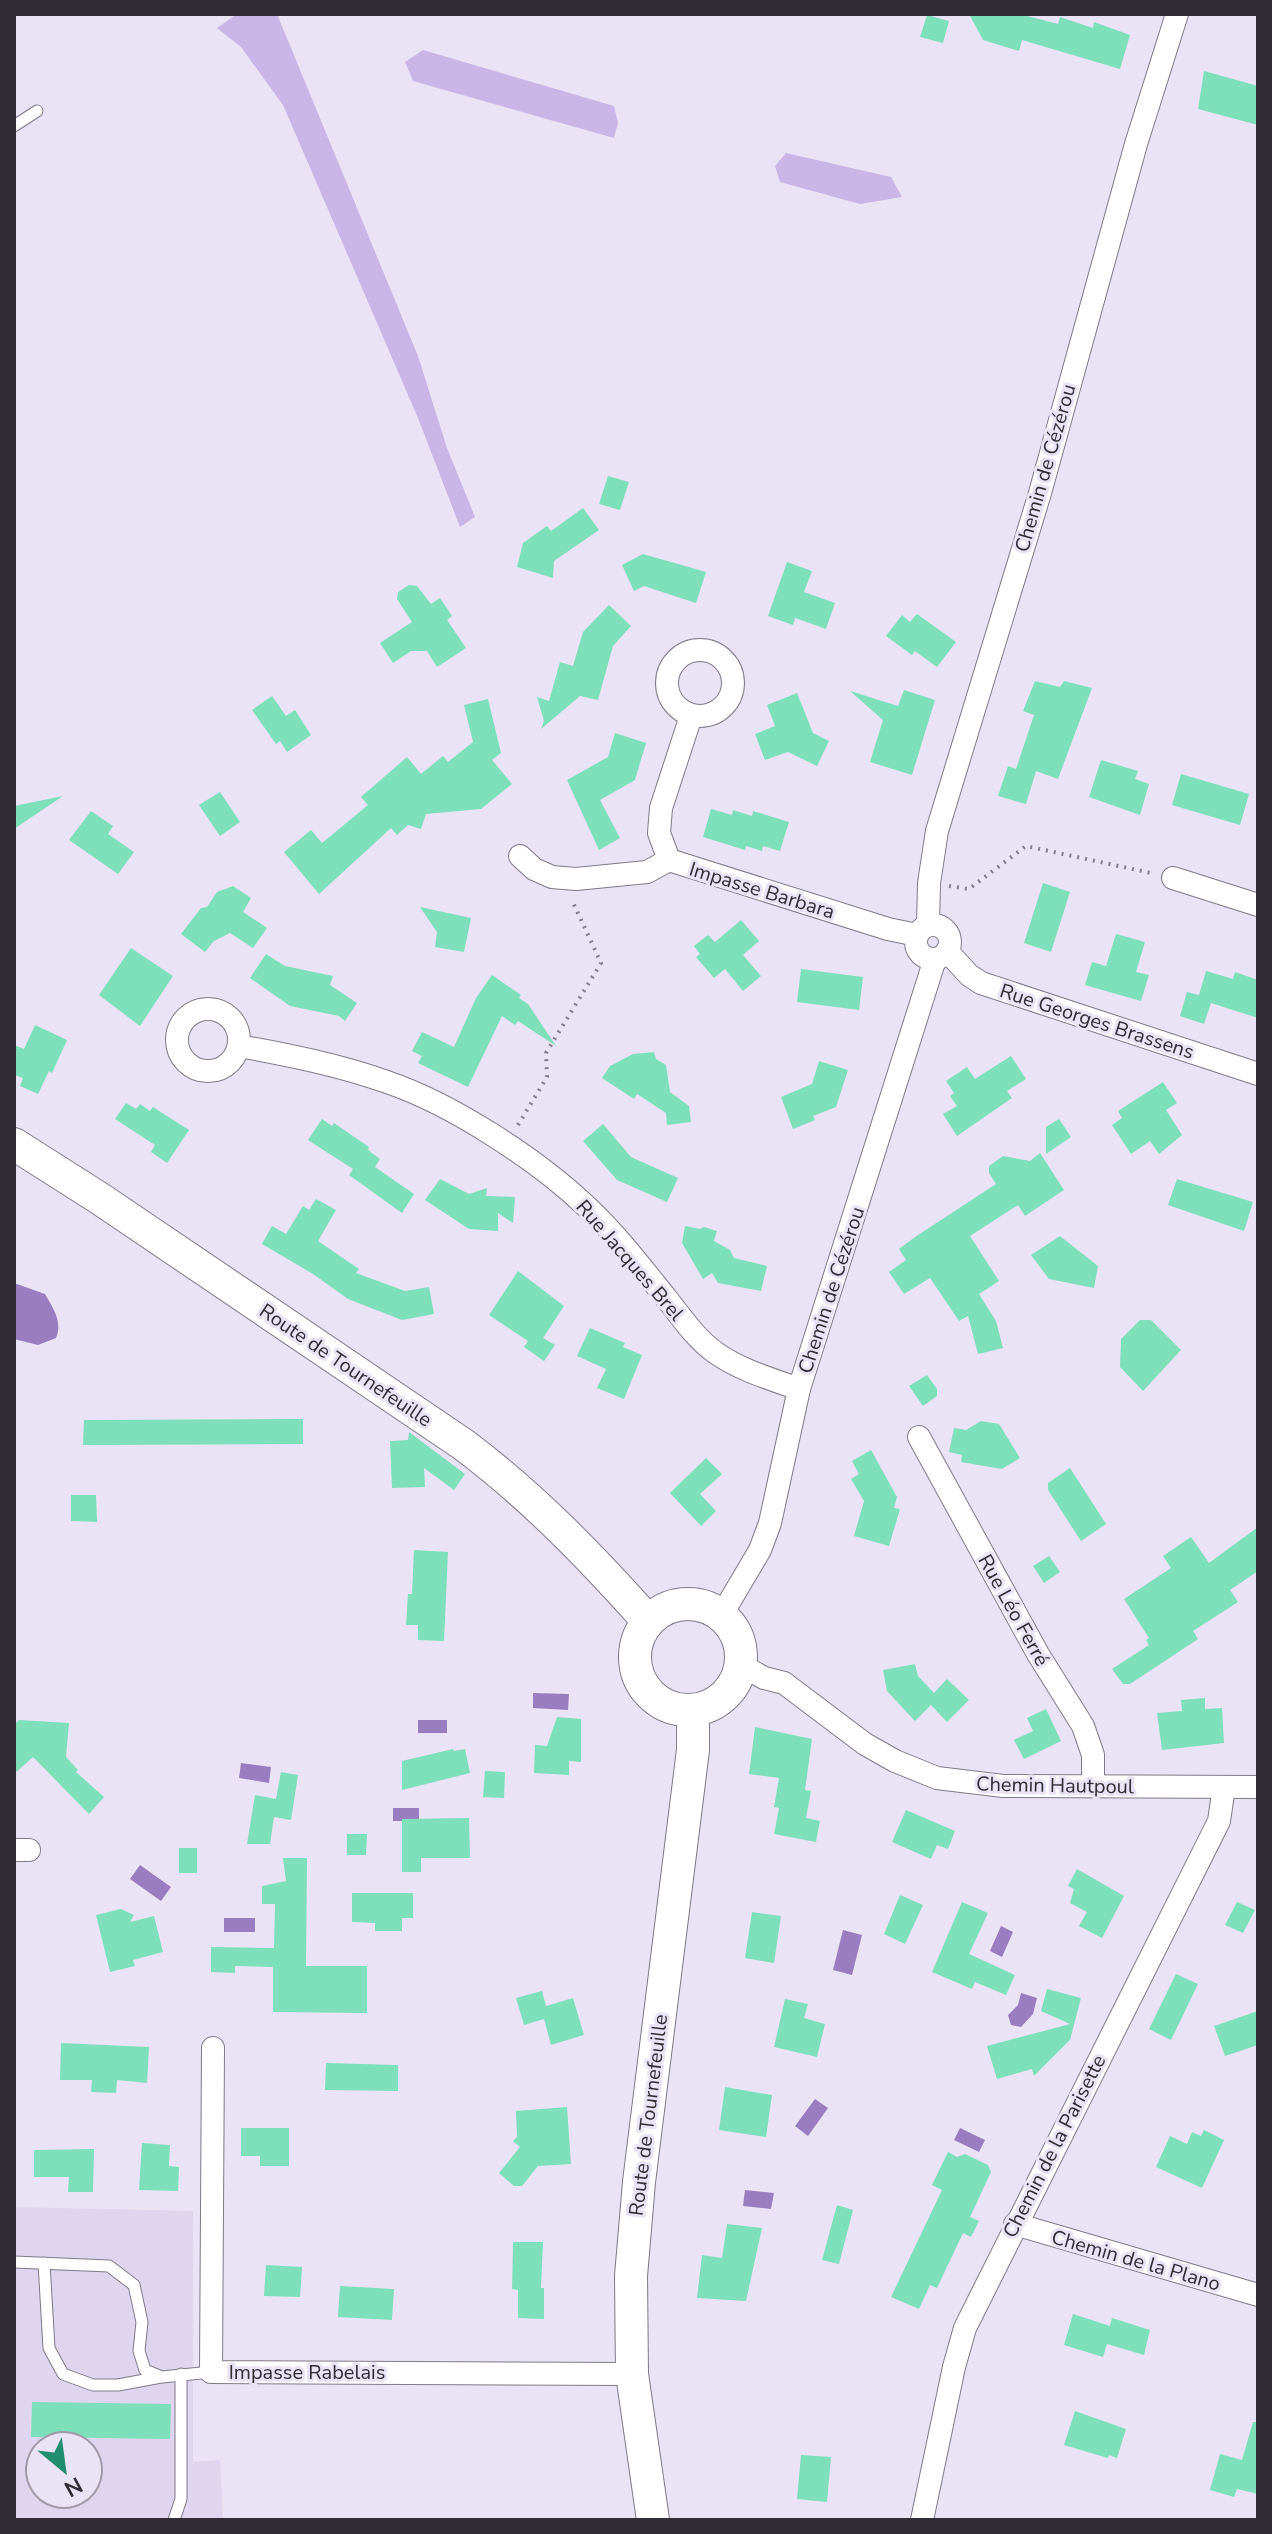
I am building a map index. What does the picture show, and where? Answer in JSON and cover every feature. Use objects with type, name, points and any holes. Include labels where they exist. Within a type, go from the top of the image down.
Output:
[{"type":"street","name":"Chemin de Cézérou","points":[[922,930],[937,831],[1040,493],[1136,144],[1177,14]]},
{"type":"street","points":[[669,860],[659,833],[661,808],[691,716]]},
{"type":"street","name":"Impasse Barbara","points":[[520,856],[534,869],[552,877],[576,879],[647,872],[669,860],[860,920],[922,930]]},
{"type":"street","points":[[1173,878],[1258,905]]},
{"type":"street","name":"Rue Georges Brassens","points":[[922,930],[940,926],[945,929],[950,940],[941,955],[981,983],[1258,1074]]},
{"type":"street","name":"Chemin de Cézérou","points":[[721,1616],[760,1550],[770,1523],[799,1389],[941,955]]},
{"type":"street","name":"Rue Jacques Brel","points":[[239,1046],[303,1057],[390,1082],[517,1149],[588,1207],[696,1336],[716,1353],[747,1370],[799,1389]]},
{"type":"street","name":"Route de Tournefeuille","points":[[14,1144],[99,1198],[475,1453],[553,1519],[648,1621]]},
{"type":"street","name":"Rue Léo Ferré","points":[[919,1437],[1038,1654],[1083,1726],[1093,1755],[1093,1786]]},
{"type":"street","points":[[685,1604],[704,1607],[721,1616],[737,1637],[741,1665],[727,1694],[714,1704],[693,1711],[671,1708],[649,1695],[639,1679],[635,1647],[648,1621],[658,1613],[685,1604]]},
{"type":"street","name":"Chemin Hautpoul","points":[[741,1665],[764,1678],[784,1683],[865,1744],[921,1773],[980,1785],[1258,1787]]},
{"type":"street","name":"Route de Tournefeuille","points":[[653,2520],[632,2374],[631,2276],[639,2182],[693,1750],[693,1711]]},
{"type":"street","name":"Chemin de la Parisette","points":[[922,2520],[965,2328],[1219,1821],[1224,1787]]},
{"type":"street","name":"Impasse Rabelais","points":[[213,2048],[211,2372],[632,2374]]},
{"type":"street","name":"Chemin de la Plano","points":[[1015,2224],[1258,2295]]},
{"type":"lane","points":[[14,126],[37,111]]},
{"type":"lane","points":[[14,2262],[109,2266],[134,2285],[142,2322],[139,2351],[145,2370],[162,2377]]},
{"type":"lane","points":[[44,2263],[49,2348],[63,2374],[93,2385],[118,2385],[211,2372]]},
{"type":"lane","points":[[174,2520],[181,2499],[181,2374]]},
{"type":"path","points":[[929,883],[969,889],[1026,846],[1173,878]]},
{"type":"path","points":[[506,1144],[547,1077],[546,1053],[601,963],[572,900],[576,879]]},
{"type":"shaded area","points":[[237,14],[277,14],[418,356],[447,448],[475,517],[460,527],[418,418],[283,105],[241,47],[217,28]]},
{"type":"shaded area","points":[[423,50],[614,106],[618,123],[614,138],[413,81],[405,62]]},
{"type":"shaded area","points":[[786,153],[891,177],[902,197],[860,204],[780,182],[775,166]]},
{"type":"shaded area","points":[[14,1283],[45,1294],[58,1321],[56,1338],[38,1345],[14,1339]]},
{"type":"shaded area","points":[[533,1693],[569,1694],[568,1710],[533,1708]]},
{"type":"shaded area","points":[[418,1720],[447,1720],[447,1733],[418,1733]]},
{"type":"shaded area","points":[[241,1763],[271,1767],[269,1783],[239,1778]]},
{"type":"shaded area","points":[[393,1808],[419,1808],[419,1821],[393,1821]]},
{"type":"shaded area","points":[[140,1865],[171,1887],[161,1901],[130,1879]]},
{"type":"shaded area","points":[[224,1918],[255,1918],[255,1932],[224,1932]]},
{"type":"shaded area","points":[[1001,1926],[1013,1932],[1002,1957],[990,1951]]},
{"type":"shaded area","points":[[843,1930],[862,1935],[852,1975],[833,1970]]},
{"type":"shaded area","points":[[1021,1993],[1037,1998],[1033,2014],[1021,2027],[1011,2025],[1008,2015],[1018,2005]]},
{"type":"shaded area","points":[[815,2099],[828,2108],[808,2136],[795,2126]]},
{"type":"shaded area","points":[[960,2128],[985,2140],[979,2152],[954,2140]]},
{"type":"shaded area","points":[[745,2190],[774,2193],[771,2209],[743,2206]]},
{"type":"shaded area","points":[[14,2207],[193,2211],[193,2462],[220,2460],[223,2520],[14,2520]]},
{"type":"building","points":[[969,14],[1020,14],[1058,24],[1060,17],[1093,28],[1094,22],[1130,35],[1120,69],[1022,40],[1019,51],[983,40]]},
{"type":"building","points":[[927,15],[949,21],[943,43],[920,37]]},
{"type":"building","points":[[1204,71],[1258,86],[1258,125],[1198,109]]},
{"type":"building","points":[[608,476],[629,482],[620,510],[599,504]]},
{"type":"building","points":[[583,508],[599,530],[554,561],[553,578],[517,567],[523,543],[547,526],[551,531]]},
{"type":"building","points":[[643,554],[706,572],[696,603],[644,586],[634,591],[622,565]]},
{"type":"building","points":[[787,562],[812,571],[804,592],[835,603],[826,629],[795,618],[793,625],[768,616]]},
{"type":"building","points":[[409,585],[417,586],[431,604],[440,598],[452,616],[447,620],[466,648],[437,667],[427,651],[411,651],[393,663],[380,643],[412,622],[397,599],[398,592]]},
{"type":"building","points":[[609,605],[631,626],[613,646],[598,700],[580,696],[541,729],[544,721],[537,697],[549,701],[560,662],[573,666],[583,632]]},
{"type":"building","points":[[917,614],[956,642],[937,667],[915,651],[912,655],[886,636],[902,615],[910,622]]},
{"type":"building","points":[[1035,681],[1060,687],[1064,681],[1092,688],[1058,779],[1036,771],[1026,804],[998,796],[1008,766],[1016,769],[1034,715],[1023,711]]},
{"type":"building","points":[[904,690],[935,700],[912,775],[870,762],[883,720],[850,691],[898,706]]},
{"type":"building","points":[[797,693],[813,733],[829,741],[817,766],[788,752],[765,760],[755,734],[775,726],[767,705]]},
{"type":"building","points":[[272,696],[286,716],[295,710],[311,735],[287,752],[280,741],[276,744],[252,710]]},
{"type":"building","points":[[488,699],[501,753],[492,760],[512,784],[481,809],[426,814],[421,829],[408,825],[397,835],[391,828],[319,894],[284,852],[311,830],[322,843],[368,805],[361,797],[407,757],[421,774],[443,756],[448,762],[473,742],[464,705]]},
{"type":"building","points":[[615,733],[646,743],[635,780],[600,800],[620,838],[599,850],[567,780],[608,757]]},
{"type":"building","points":[[1101,760],[1138,771],[1135,779],[1149,784],[1140,815],[1089,797]]},
{"type":"building","points":[[1181,774],[1249,794],[1240,825],[1172,805]]},
{"type":"building","points":[[220,792],[240,822],[220,836],[199,805]]},
{"type":"building","points":[[63,796],[14,829],[14,806]]},
{"type":"building","points":[[711,809],[732,815],[733,810],[752,816],[753,811],[789,822],[780,851],[763,846],[762,851],[746,846],[745,850],[703,837]]},
{"type":"building","points":[[91,811],[113,826],[108,834],[134,852],[118,874],[69,840]]},
{"type":"building","points":[[1043,883],[1070,892],[1051,952],[1024,943]]},
{"type":"building","points":[[233,886],[251,898],[243,912],[267,928],[253,948],[230,933],[214,941],[205,952],[181,934],[217,892]]},
{"type":"building","points":[[420,907],[471,918],[464,952],[435,947],[437,932]]},
{"type":"building","points":[[741,920],[759,941],[743,955],[761,976],[743,991],[725,969],[714,978],[696,957],[700,954],[694,946],[708,935],[715,942]]},
{"type":"building","points":[[1116,934],[1145,942],[1136,972],[1149,975],[1141,1001],[1085,985],[1092,962],[1106,966]]},
{"type":"building","points":[[131,948],[173,976],[140,1026],[99,995]]},
{"type":"building","points":[[266,954],[285,966],[333,976],[330,985],[357,1003],[345,1021],[339,1016],[290,1006],[250,978]]},
{"type":"building","points":[[801,969],[863,977],[859,1010],[797,1002]]},
{"type":"building","points":[[1206,971],[1233,979],[1235,972],[1258,980],[1258,1018],[1211,1003],[1204,1024],[1180,1016],[1187,992],[1199,995]]},
{"type":"building","points":[[492,975],[521,995],[519,998],[528,1004],[556,1046],[518,1021],[515,1025],[502,1016],[468,1087],[418,1063],[422,1056],[412,1051],[422,1032],[454,1047],[476,998]]},
{"type":"building","points":[[35,1025],[67,1040],[38,1094],[20,1086],[23,1078],[14,1075],[14,1045],[24,1049]]},
{"type":"building","points":[[654,1052],[656,1059],[666,1065],[670,1092],[689,1106],[691,1122],[667,1125],[666,1113],[637,1094],[634,1099],[602,1078],[610,1066],[633,1054]]},
{"type":"building","points":[[1011,1056],[1026,1079],[1007,1091],[1012,1098],[957,1136],[943,1114],[957,1106],[950,1096],[954,1093],[946,1081],[967,1067],[975,1079]]},
{"type":"building","points":[[819,1061],[848,1070],[836,1107],[813,1116],[815,1120],[793,1129],[781,1097],[812,1084]]},
{"type":"building","points":[[1163,1082],[1177,1103],[1166,1110],[1182,1135],[1159,1154],[1150,1141],[1131,1154],[1112,1125],[1122,1118],[1118,1111]]},
{"type":"building","points":[[126,1103],[136,1109],[140,1104],[150,1111],[153,1107],[189,1130],[167,1163],[151,1152],[155,1145],[115,1119]]},
{"type":"building","points":[[322,1119],[332,1126],[334,1123],[369,1147],[368,1150],[380,1159],[375,1167],[414,1194],[402,1213],[349,1175],[353,1169],[308,1140]]},
{"type":"building","points":[[1059,1119],[1071,1137],[1046,1154],[1046,1127]]},
{"type":"building","points":[[603,1124],[631,1157],[678,1178],[667,1202],[617,1180],[583,1141]]},
{"type":"building","points":[[1040,1153],[1064,1190],[1025,1216],[1018,1205],[970,1236],[999,1281],[979,1294],[996,1321],[1003,1348],[978,1354],[968,1316],[959,1321],[930,1278],[904,1294],[889,1272],[906,1260],[899,1249],[996,1184],[989,1173],[989,1166],[1003,1156],[1030,1161]]},
{"type":"building","points":[[440,1179],[469,1194],[487,1188],[486,1196],[515,1197],[513,1223],[498,1213],[498,1231],[469,1229],[425,1200]]},
{"type":"building","points":[[1177,1179],[1253,1202],[1244,1231],[1168,1205]]},
{"type":"building","points":[[316,1199],[336,1210],[318,1241],[359,1269],[356,1273],[405,1291],[429,1287],[434,1314],[402,1320],[348,1299],[262,1244],[272,1226],[286,1234],[303,1206],[309,1210]]},
{"type":"building","points":[[685,1226],[717,1231],[714,1241],[730,1250],[734,1258],[767,1266],[761,1291],[718,1283],[712,1273],[703,1279],[682,1243]]},
{"type":"building","points":[[1060,1236],[1098,1266],[1094,1288],[1049,1279],[1031,1255]]},
{"type":"building","points":[[518,1271],[564,1306],[543,1338],[555,1345],[544,1361],[524,1347],[528,1341],[489,1315]]},
{"type":"building","points":[[1140,1320],[1151,1320],[1181,1350],[1143,1391],[1120,1367],[1121,1339]]},
{"type":"building","points":[[590,1328],[625,1343],[623,1347],[642,1355],[624,1399],[597,1388],[606,1369],[577,1356]]},
{"type":"building","points":[[927,1375],[937,1389],[937,1396],[923,1406],[909,1386]]},
{"type":"building","points":[[303,1419],[303,1444],[83,1445],[84,1420]]},
{"type":"building","points":[[981,1421],[999,1424],[1020,1458],[1002,1469],[961,1462],[962,1455],[949,1452],[954,1428],[966,1430]]},
{"type":"building","points":[[409,1432],[465,1474],[454,1490],[424,1468],[425,1487],[392,1488],[390,1441],[408,1440]]},
{"type":"building","points":[[871,1450],[897,1497],[894,1508],[900,1509],[889,1546],[854,1536],[864,1501],[851,1479],[859,1474],[852,1461]]},
{"type":"building","points":[[706,1458],[722,1474],[700,1494],[716,1511],[701,1526],[670,1493]]},
{"type":"building","points":[[1070,1468],[1106,1524],[1081,1541],[1048,1490],[1048,1483]]},
{"type":"building","points":[[71,1495],[96,1495],[97,1522],[71,1521]]},
{"type":"building","points":[[1258,1527],[1258,1571],[1230,1590],[1238,1602],[1193,1631],[1198,1639],[1130,1684],[1123,1684],[1112,1669],[1149,1645],[1146,1640],[1149,1638],[1124,1599],[1171,1568],[1163,1556],[1191,1537],[1209,1563]]},
{"type":"building","points":[[414,1550],[448,1552],[444,1641],[418,1640],[418,1625],[406,1625],[408,1594],[412,1594]]},
{"type":"building","points":[[1049,1556],[1060,1572],[1044,1583],[1033,1566]]},
{"type":"building","points":[[915,1664],[918,1676],[934,1693],[947,1679],[969,1700],[947,1722],[931,1705],[915,1721],[887,1691],[883,1670]]},
{"type":"building","points":[[1205,1698],[1205,1709],[1222,1708],[1224,1743],[1162,1750],[1157,1713],[1182,1711],[1181,1700]]},
{"type":"building","points":[[1046,1709],[1061,1741],[1024,1759],[1014,1740],[1033,1731],[1027,1718]]},
{"type":"building","points":[[557,1717],[581,1719],[581,1762],[569,1761],[569,1775],[534,1773],[535,1745],[547,1746]]},
{"type":"building","points":[[19,1720],[69,1723],[66,1757],[78,1770],[76,1772],[104,1797],[89,1814],[33,1757],[14,1774],[14,1725]]},
{"type":"building","points":[[755,1727],[812,1739],[805,1790],[811,1791],[806,1818],[820,1821],[816,1842],[774,1834],[779,1808],[774,1807],[779,1778],[749,1774]]},
{"type":"building","points":[[465,1749],[470,1773],[402,1790],[402,1761]]},
{"type":"building","points":[[485,1771],[505,1772],[504,1798],[483,1797]]},
{"type":"building","points":[[281,1772],[298,1775],[291,1820],[274,1817],[270,1844],[247,1844],[255,1795],[276,1799]]},
{"type":"building","points":[[906,1810],[955,1831],[948,1849],[937,1845],[931,1859],[892,1842]]},
{"type":"building","points":[[469,1818],[470,1858],[421,1858],[421,1872],[402,1872],[402,1819]]},
{"type":"building","points":[[347,1834],[367,1834],[366,1855],[347,1855]]},
{"type":"building","points":[[179,1848],[197,1848],[197,1873],[179,1873]]},
{"type":"building","points":[[283,1858],[307,1858],[306,1966],[367,1966],[367,2013],[273,2012],[273,1967],[235,1966],[235,1973],[211,1972],[211,1947],[274,1948],[275,1904],[262,1904],[262,1886],[286,1881]]},
{"type":"building","points":[[1077,1869],[1124,1896],[1102,1938],[1079,1926],[1087,1912],[1070,1903],[1074,1889],[1068,1886]]},
{"type":"building","points":[[352,1893],[413,1893],[413,1918],[402,1918],[402,1931],[375,1931],[375,1923],[352,1922]]},
{"type":"building","points":[[900,1895],[923,1905],[905,1944],[884,1934]]},
{"type":"building","points":[[962,1902],[988,1913],[969,1954],[1015,1975],[1006,1995],[975,1982],[972,1989],[932,1972]]},
{"type":"building","points":[[1237,1902],[1255,1910],[1243,1933],[1225,1925]]},
{"type":"building","points":[[121,1909],[134,1915],[130,1922],[154,1916],[163,1952],[133,1960],[135,1966],[110,1972],[96,1915]]},
{"type":"building","points":[[752,1912],[781,1916],[774,1963],[745,1958]]},
{"type":"building","points":[[1176,1974],[1198,1984],[1171,2040],[1149,2029]]},
{"type":"building","points":[[1047,1989],[1081,1998],[1070,2040],[1034,2076],[1032,2069],[997,2079],[987,2046],[1070,2024],[1041,2011]]},
{"type":"building","points":[[542,1991],[546,2006],[573,1998],[584,2035],[551,2045],[544,2019],[524,2025],[516,1998]]},
{"type":"building","points":[[785,1999],[808,2004],[804,2018],[825,2024],[817,2057],[774,2047]]},
{"type":"building","points":[[1258,2011],[1258,2045],[1225,2056],[1214,2026]]},
{"type":"building","points":[[61,2043],[149,2047],[147,2083],[117,2080],[116,2093],[91,2092],[92,2080],[60,2080]]},
{"type":"building","points":[[326,2063],[398,2065],[398,2091],[325,2090]]},
{"type":"building","points":[[725,2087],[772,2095],[766,2137],[719,2130]]},
{"type":"building","points":[[567,2107],[571,2164],[538,2166],[522,2186],[514,2186],[499,2173],[520,2147],[513,2141],[517,2137],[516,2111]]},
{"type":"building","points":[[241,2128],[289,2128],[289,2166],[260,2166],[260,2156],[241,2156]]},
{"type":"building","points":[[1204,2130],[1224,2140],[1202,2188],[1156,2167],[1170,2136],[1187,2144],[1192,2132],[1201,2136]]},
{"type":"building","points":[[142,2143],[170,2145],[169,2166],[179,2167],[178,2191],[139,2190]]},
{"type":"building","points":[[94,2149],[93,2192],[68,2192],[69,2177],[34,2177],[34,2150]]},
{"type":"building","points":[[948,2152],[957,2157],[965,2154],[988,2165],[991,2172],[970,2217],[979,2221],[971,2237],[963,2233],[937,2288],[930,2285],[919,2309],[891,2297],[942,2190],[932,2185]]},
{"type":"building","points":[[837,2205],[853,2210],[839,2264],[822,2260]]},
{"type":"building","points":[[727,2224],[762,2228],[746,2301],[697,2298],[702,2255],[722,2258]]},
{"type":"building","points":[[513,2242],[543,2242],[541,2288],[544,2288],[544,2319],[518,2318],[518,2290],[512,2289]]},
{"type":"building","points":[[266,2265],[302,2267],[300,2297],[264,2296]]},
{"type":"building","points":[[340,2286],[394,2289],[392,2320],[338,2317]]},
{"type":"building","points":[[1073,2314],[1110,2326],[1112,2318],[1150,2330],[1144,2355],[1107,2344],[1103,2357],[1064,2345]]},
{"type":"building","points":[[32,2402],[171,2404],[170,2439],[104,2438],[104,2430],[31,2430]]},
{"type":"building","points":[[1075,2411],[1126,2429],[1117,2458],[1064,2445]]},
{"type":"building","points":[[1253,2422],[1258,2422],[1258,2494],[1237,2489],[1234,2497],[1210,2490],[1220,2454],[1242,2460]]},
{"type":"building","points":[[801,2455],[831,2457],[827,2502],[797,2499]]}]
